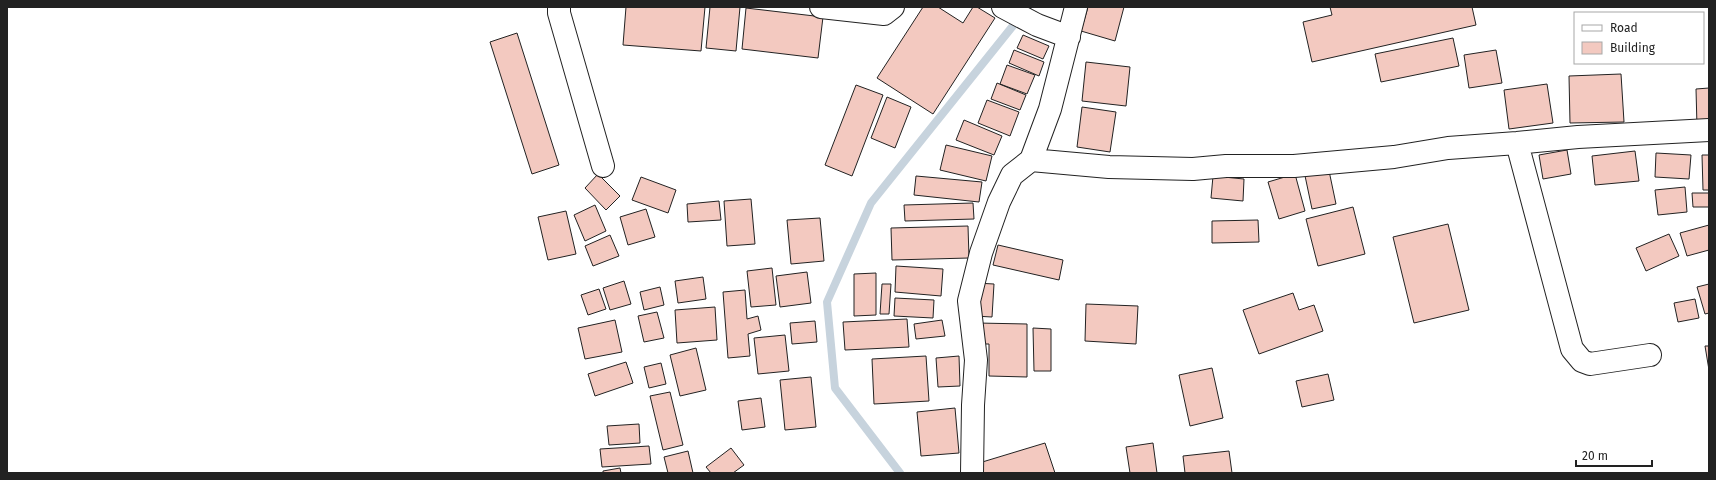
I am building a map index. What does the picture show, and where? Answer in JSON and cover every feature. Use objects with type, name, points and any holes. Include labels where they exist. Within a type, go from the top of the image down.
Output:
[{"type":"street","points":[[558,7],[604,166]]},
{"type":"street","points":[[821,7],[884,14],[893,7]]},
{"type":"street","points":[[1003,7],[1037,25],[1069,37]]},
{"type":"street","points":[[972,473],[973,404],[976,360],[970,301],[981,253],[999,202],[1012,175],[1031,160],[1050,109],[1076,7]]},
{"type":"street","points":[[1031,160],[1109,167],[1193,169],[1226,166],[1294,166],[1394,157],[1448,148],[1517,144],[1578,137],[1709,130]]},
{"type":"street","points":[[1517,144],[1572,349],[1582,361],[1590,364],[1650,355]]},
{"type":"building","points":[[626,7],[705,7],[701,51],[623,45]]},
{"type":"building","points":[[710,7],[740,7],[736,51],[706,48]]},
{"type":"building","points":[[923,7],[938,7],[963,23],[973,7],[977,7],[995,18],[933,114],[877,78]]},
{"type":"building","points":[[1088,7],[1124,7],[1115,41],[1081,31]]},
{"type":"building","points":[[1330,7],[1472,7],[1476,25],[1312,62],[1303,22],[1332,15]]},
{"type":"building","points":[[746,8],[823,17],[818,58],[742,49]]},
{"type":"building","points":[[517,33],[559,165],[532,174],[490,42]]},
{"type":"building","points":[[1023,35],[1049,46],[1043,59],[1017,48]]},
{"type":"building","points":[[1453,38],[1459,66],[1381,82],[1375,54]]},
{"type":"building","points":[[1014,50],[1044,62],[1039,76],[1009,63]]},
{"type":"building","points":[[1496,50],[1502,83],[1469,88],[1464,55]]},
{"type":"building","points":[[1086,62],[1130,67],[1126,106],[1082,101]]},
{"type":"building","points":[[1007,65],[1035,75],[1027,94],[1000,84]]},
{"type":"building","points":[[1621,74],[1624,122],[1570,123],[1569,76]]},
{"type":"building","points":[[997,83],[1026,95],[1020,110],[991,99]]},
{"type":"building","points":[[1547,84],[1553,123],[1509,129],[1504,90]]},
{"type":"building","points":[[856,85],[883,95],[852,176],[825,165]]},
{"type":"building","points":[[1709,88],[1709,127],[1697,127],[1696,89]]},
{"type":"building","points":[[887,97],[911,107],[895,148],[871,138]]},
{"type":"building","points":[[987,100],[1019,112],[1010,136],[978,123]]},
{"type":"building","points":[[1082,107],[1116,112],[1110,152],[1077,147]]},
{"type":"building","points":[[964,120],[1002,136],[994,155],[956,140]]},
{"type":"building","points":[[946,145],[992,156],[986,181],[940,170]]},
{"type":"building","points":[[1567,150],[1571,174],[1543,179],[1539,155]]},
{"type":"building","points":[[1635,151],[1639,181],[1595,185],[1592,156]]},
{"type":"building","points":[[1656,153],[1691,155],[1689,179],[1655,177]]},
{"type":"building","points":[[1702,155],[1709,155],[1709,190],[1703,190]]},
{"type":"building","points":[[1328,166],[1336,204],[1312,209],[1304,171]]},
{"type":"building","points":[[598,174],[620,196],[606,210],[585,188]]},
{"type":"building","points":[[1295,174],[1305,211],[1279,219],[1268,182]]},
{"type":"building","points":[[916,176],[982,182],[979,202],[914,195]]},
{"type":"building","points":[[1213,176],[1244,179],[1243,201],[1211,198]]},
{"type":"building","points":[[641,177],[676,190],[668,213],[632,200]]},
{"type":"building","points":[[1685,187],[1687,212],[1658,215],[1655,190]]},
{"type":"building","points":[[1692,193],[1709,193],[1709,207],[1693,207]]},
{"type":"building","points":[[751,199],[755,244],[727,246],[724,201]]},
{"type":"building","points":[[719,201],[721,220],[688,222],[687,204]]},
{"type":"building","points":[[973,203],[974,219],[905,221],[904,205]]},
{"type":"building","points":[[595,205],[606,231],[585,241],[574,215]]},
{"type":"building","points":[[1353,207],[1365,254],[1318,266],[1306,219]]},
{"type":"building","points":[[646,209],[655,237],[628,245],[620,217]]},
{"type":"building","points":[[566,211],[576,254],[548,260],[538,217]]},
{"type":"building","points":[[820,218],[824,261],[791,264],[787,220]]},
{"type":"building","points":[[1258,220],[1259,242],[1212,243],[1212,221]]},
{"type":"building","points":[[1448,224],[1469,310],[1414,323],[1393,237]]},
{"type":"building","points":[[1709,225],[1709,250],[1687,256],[1680,233]]},
{"type":"building","points":[[968,226],[969,258],[892,260],[891,228]]},
{"type":"building","points":[[1669,234],[1679,256],[1646,271],[1636,248]]},
{"type":"building","points":[[610,235],[619,256],[593,266],[585,246]]},
{"type":"building","points":[[998,245],[1063,260],[1059,280],[993,265]]},
{"type":"building","points":[[896,266],[943,269],[941,296],[895,292]]},
{"type":"building","points":[[772,268],[776,305],[751,307],[747,271]]},
{"type":"building","points":[[807,272],[811,303],[780,307],[776,276]]},
{"type":"building","points":[[876,273],[876,315],[854,316],[854,274]]},
{"type":"building","points":[[703,277],[706,299],[678,303],[675,281]]},
{"type":"building","points":[[624,281],[631,304],[610,310],[603,288]]},
{"type":"building","points":[[976,283],[994,284],[992,317],[974,316]]},
{"type":"building","points":[[882,284],[891,284],[889,314],[880,314]]},
{"type":"building","points":[[1709,284],[1709,313],[1705,314],[1697,287]]},
{"type":"building","points":[[660,287],[664,305],[644,310],[640,292]]},
{"type":"building","points":[[599,289],[606,309],[588,315],[581,295]]},
{"type":"building","points":[[745,290],[747,319],[758,316],[761,330],[748,334],[750,356],[728,358],[723,292]]},
{"type":"building","points":[[1293,293],[1299,310],[1314,305],[1323,331],[1259,354],[1243,310]]},
{"type":"building","points":[[895,298],[934,300],[933,318],[894,316]]},
{"type":"building","points":[[1695,299],[1699,318],[1678,322],[1674,303]]},
{"type":"building","points":[[1086,304],[1138,306],[1136,344],[1085,341]]},
{"type":"building","points":[[715,307],[717,340],[677,343],[675,310]]},
{"type":"building","points":[[657,312],[664,338],[644,342],[638,316]]},
{"type":"building","points":[[907,319],[909,347],[845,350],[843,322]]},
{"type":"building","points":[[615,320],[622,352],[585,359],[578,328]]},
{"type":"building","points":[[942,320],[945,336],[916,339],[914,324]]},
{"type":"building","points":[[815,321],[817,342],[792,344],[790,323]]},
{"type":"building","points":[[977,323],[1027,324],[1027,377],[989,376],[989,344],[977,344]]},
{"type":"building","points":[[1033,328],[1051,329],[1051,371],[1034,371]]},
{"type":"building","points":[[785,335],[789,371],[758,374],[754,338]]},
{"type":"building","points":[[1705,346],[1709,346],[1709,370]]},
{"type":"building","points":[[696,348],[706,390],[680,396],[670,355]]},
{"type":"building","points":[[926,356],[929,401],[874,404],[872,359]]},
{"type":"building","points":[[959,356],[960,386],[938,387],[936,358]]},
{"type":"building","points":[[626,362],[633,383],[595,396],[588,374]]},
{"type":"building","points":[[661,363],[666,384],[649,388],[644,367]]},
{"type":"building","points":[[1212,368],[1223,418],[1190,426],[1179,375]]},
{"type":"building","points":[[1328,374],[1334,400],[1302,407],[1296,381]]},
{"type":"building","points":[[811,377],[816,427],[785,430],[780,380]]},
{"type":"building","points":[[670,392],[683,445],[663,450],[650,396]]},
{"type":"building","points":[[761,398],[765,427],[742,430],[738,401]]},
{"type":"building","points":[[955,408],[959,453],[921,456],[917,412]]},
{"type":"building","points":[[639,424],[640,443],[609,445],[607,426]]},
{"type":"building","points":[[1045,443],[1055,473],[982,473],[979,463]]},
{"type":"building","points":[[1153,443],[1157,473],[1130,473],[1126,447]]},
{"type":"building","points":[[649,446],[651,464],[602,467],[600,449]]},
{"type":"building","points":[[731,448],[744,465],[733,473],[711,473],[706,467]]},
{"type":"building","points":[[688,451],[693,473],[668,473],[664,457]]},
{"type":"building","points":[[1229,451],[1232,473],[1185,473],[1183,456]]},
{"type":"building","points":[[620,468],[621,473],[603,473],[603,471]]},
{"type":"waterway","points":[[900,473],[835,388],[827,302],[871,203],[1028,7]]}]
